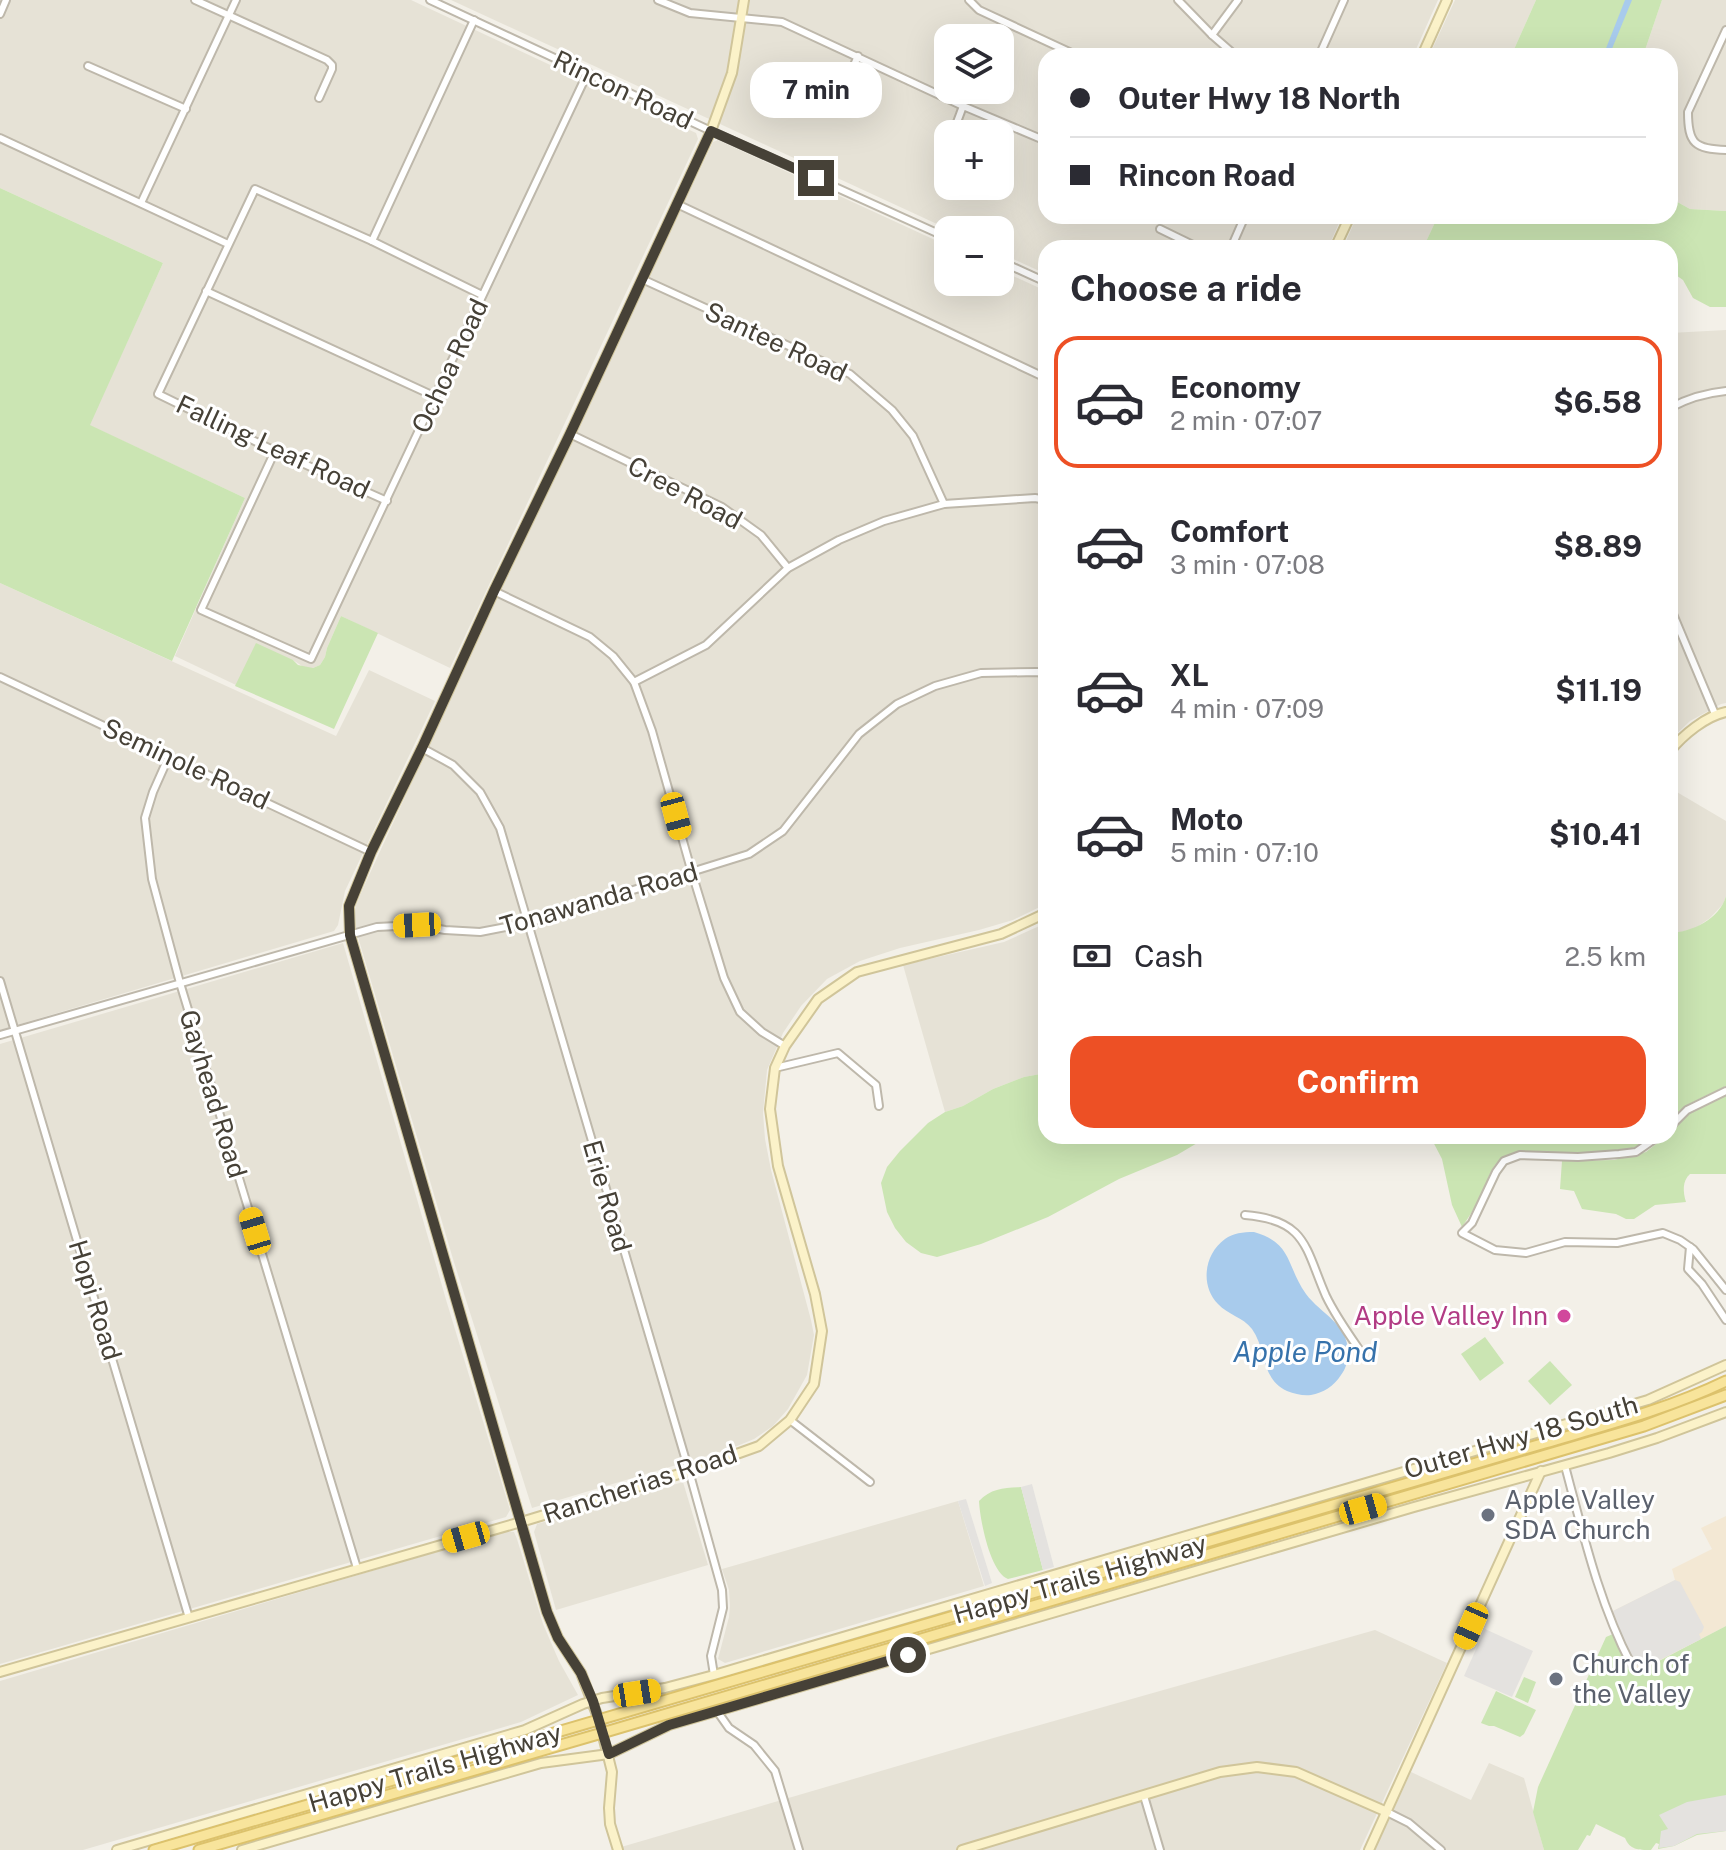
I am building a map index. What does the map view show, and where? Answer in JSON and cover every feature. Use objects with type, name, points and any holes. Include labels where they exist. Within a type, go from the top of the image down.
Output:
[{"type":"main road","name":"Happy Trails Highway","points":[[154,1850],[1545,1443],[1645,1413],[1726,1381]]},
{"type":"main road","name":"Happy Trails Highway","points":[[199,1850],[1644,1426],[1726,1395]]},
{"type":"street","points":[[0,14],[6,0]]},
{"type":"street","points":[[195,0],[327,60],[332,69],[319,98]]},
{"type":"street","points":[[141,203],[236,0]]},
{"type":"street","name":"Rincon Road","points":[[430,0],[934,232]]},
{"type":"street","points":[[658,0],[690,13],[782,22],[1038,138]]},
{"type":"street","points":[[618,1850],[610,1824],[612,1772],[609,1754],[581,1673],[558,1638],[547,1612],[350,935],[349,906],[371,852],[711,131],[732,73],[744,0]]},
{"type":"street","points":[[969,0],[979,10],[1061,48]]},
{"type":"street","points":[[1178,0],[1227,48]]},
{"type":"street","points":[[1212,35],[1238,0]]},
{"type":"street","points":[[1323,48],[1344,0]]},
{"type":"street","points":[[1426,48],[1447,0]]},
{"type":"street","points":[[372,241],[474,20]]},
{"type":"street","points":[[1726,30],[1688,112],[1689,135],[1698,146],[1708,150],[1726,150]]},
{"type":"street","points":[[846,83],[858,56]]},
{"type":"street","points":[[88,66],[186,109]]},
{"type":"street","name":"Ochoa Road","points":[[275,451],[201,610],[311,659],[588,72]]},
{"type":"street","points":[[958,120],[963,106]]},
{"type":"street","points":[[0,138],[228,244]]},
{"type":"street","points":[[436,397],[206,291],[255,189],[482,295]]},
{"type":"street","points":[[677,204],[1038,374]]},
{"type":"street","points":[[1160,229],[1183,240]]},
{"type":"street","points":[[1014,267],[1038,278]]},
{"type":"street","name":"Santee Road","points":[[642,279],[850,374],[892,410],[913,436],[944,504]]},
{"type":"street","name":"Falling Leaf Road","points":[[206,291],[158,394],[387,501]]},
{"type":"street","points":[[1678,404],[1708,393],[1726,391]]},
{"type":"street","name":"Cree Road","points":[[570,434],[722,507],[761,535],[788,568]]},
{"type":"street","points":[[634,682],[706,645],[788,568],[839,540],[884,521],[944,504],[1038,500]]},
{"type":"street","points":[[494,591],[590,637],[613,656],[634,682],[652,731],[724,978],[740,1012],[762,1032],[785,1046]]},
{"type":"street","points":[[1678,626],[1715,714]]},
{"type":"street","name":"Tonawanda Road","points":[[0,1035],[377,927],[417,925],[480,932],[527,923],[749,854],[783,831],[859,734],[897,704],[935,686],[981,673],[1038,672]]},
{"type":"street","name":"Seminole Road","points":[[0,677],[371,852]]},
{"type":"street","points":[[1678,741],[1715,714],[1726,712]]},
{"type":"street","name":"Erie Road","points":[[422,748],[453,765],[480,792],[500,828],[722,1590],[723,1608],[711,1656],[714,1675]]},
{"type":"street","name":"Gayhead Road","points":[[169,756],[145,818],[152,879],[180,983],[357,1568]]},
{"type":"street","name":"Rancherias Road","points":[[0,1672],[521,1522],[689,1471],[759,1446],[790,1420],[814,1384],[822,1331],[815,1294],[778,1166],[770,1109],[775,1068],[785,1046],[818,999],[857,972],[1001,934],[1038,917]]},
{"type":"street","name":"Hopi Road","points":[[0,981],[189,1619]]},
{"type":"street","points":[[775,1068],[838,1053],[876,1085],[879,1106]]},
{"type":"street","points":[[1678,1119],[1687,1110],[1726,1091]]},
{"type":"street","points":[[1648,1144],[1636,1152],[1578,1157],[1520,1155],[1504,1161],[1472,1223],[1462,1233],[1495,1250],[1526,1253],[1565,1242],[1617,1243],[1663,1233],[1690,1247],[1726,1290]]},
{"type":"street","points":[[1245,1215],[1266,1217],[1282,1224],[1306,1245],[1334,1310],[1363,1355]]},
{"type":"street","points":[[1690,1247],[1688,1269],[1725,1315]]},
{"type":"street","name":"Outer Hwy 18 South","points":[[117,1850],[525,1730],[593,1701],[665,1688],[714,1675],[1648,1400],[1726,1365]]},
{"type":"street","points":[[242,1850],[541,1763],[609,1754],[669,1725],[1414,1507],[1565,1466],[1657,1438],[1726,1412]]},
{"type":"street","points":[[790,1420],[870,1482]]},
{"type":"street","points":[[1565,1466],[1596,1577],[1617,1638],[1631,1664]]},
{"type":"street","points":[[1369,1850],[1541,1471]]},
{"type":"street","points":[[717,1711],[729,1728],[754,1745],[775,1771],[799,1850]]},
{"type":"street","points":[[962,1850],[1220,1772],[1257,1767],[1296,1772],[1387,1812],[1409,1823],[1441,1850]]},
{"type":"street","points":[[1144,1796],[1160,1850]]},
{"type":"shaded area","points":[[0,0],[411,0],[696,133],[698,139],[450,668],[341,616],[325,657],[320,665],[313,668],[305,668],[293,660],[236,685],[175,656],[245,498],[89,425],[163,263],[0,188]]},
{"type":"shaded area","points":[[451,0],[1438,0],[1417,48],[1038,48],[1038,224],[1338,224],[1332,240],[1038,240],[1038,270],[1014,259],[1014,216],[934,216],[934,223]]},
{"type":"shaded area","points":[[1455,0],[1536,0],[1515,48],[1433,48]]},
{"type":"shaded area","points":[[1662,0],[1726,0],[1726,211],[1690,209],[1678,202],[1678,48],[1646,48]]},
{"type":"shaded area","points":[[718,140],[934,240],[934,296],[1014,296],[1014,276],[1038,287],[1038,908],[1013,920],[860,961],[827,979],[801,1006],[783,1033],[767,1070],[763,1113],[765,1139],[814,1335],[807,1375],[788,1409],[773,1426],[754,1439],[730,1449],[532,1508],[453,1259],[353,920],[365,884],[713,142]]},
{"type":"shaded area","points":[[1354,224],[1434,224],[1427,240],[1346,240]]},
{"type":"shaded area","points":[[1726,330],[1726,703],[1690,721],[1678,732],[1678,333]]},
{"type":"shaded area","points":[[0,583],[336,736],[369,670],[435,701],[345,891],[334,931],[0,1030]]},
{"type":"shaded area","points":[[1678,793],[1726,821],[1724,903],[1694,929],[1678,932]]},
{"type":"shaded area","points":[[1038,927],[1038,1074],[993,1089],[945,1112],[903,965],[1004,942]]},
{"type":"shaded area","points":[[343,943],[510,1510],[506,1517],[0,1664],[0,1044]]},
{"type":"shaded area","points":[[683,1482],[708,1565],[556,1610],[534,1532],[537,1524]]},
{"type":"shaded area","points":[[1032,1484],[1054,1567],[1043,1570],[1021,1487]]},
{"type":"shaded area","points":[[966,1499],[992,1583],[985,1586],[958,1501]]},
{"type":"shaded area","points":[[958,1501],[984,1586],[725,1663],[718,1659],[730,1606],[729,1590],[722,1569]]},
{"type":"shaded area","points":[[1726,1516],[1726,1626],[1639,1671],[1611,1612],[1675,1580],[1672,1569],[1712,1549],[1701,1528]]},
{"type":"shaded area","points":[[507,1531],[514,1532],[543,1624],[578,1695],[521,1722],[83,1850],[0,1850],[0,1681]]},
{"type":"shaded area","points":[[1675,1580],[1680,1582],[1704,1627],[1699,1634],[1701,1639],[1650,1665],[1647,1661],[1637,1666],[1613,1611]]},
{"type":"shaded area","points":[[1485,1629],[1533,1651],[1512,1697],[1464,1676]]},
{"type":"shaded area","points":[[1375,1630],[1447,1663],[1360,1850],[611,1850],[990,1739]]},
{"type":"shaded area","points":[[1489,1763],[1524,1778],[1544,1850],[1375,1850],[1411,1772],[1471,1800]]},
{"type":"shaded area","points":[[1726,1795],[1726,1831],[1697,1834],[1674,1846],[1659,1848],[1661,1831],[1668,1829],[1659,1815],[1687,1802]]},
{"type":"green space","points":[[1536,0],[1662,0],[1646,48],[1515,48]]},
{"type":"green space","points":[[0,188],[163,263],[90,425],[245,498],[172,661],[0,583]]},
{"type":"green space","points":[[1678,202],[1690,209],[1726,211],[1726,307],[1710,307],[1693,298],[1678,277],[1678,240],[1427,240],[1434,224],[1678,224]]},
{"type":"green space","points":[[341,616],[378,633],[334,729],[235,686],[256,643],[298,665],[313,668],[320,665]]},
{"type":"green space","points":[[1726,896],[1726,1086],[1689,1104],[1678,1114],[1678,932],[1704,923],[1723,904]]},
{"type":"green space","points":[[1038,1074],[1038,1144],[1196,1144],[1119,1179],[1048,1217],[981,1244],[937,1257],[921,1253],[906,1242],[887,1212],[881,1183],[887,1167],[928,1123],[993,1089]]},
{"type":"green space","points":[[1726,1094],[1726,1174],[1690,1174],[1684,1187],[1686,1202],[1655,1205],[1634,1219],[1626,1219],[1616,1214],[1582,1209],[1574,1191],[1560,1189],[1562,1161],[1614,1160],[1646,1152],[1656,1144],[1678,1144],[1678,1124],[1689,1112]]},
{"type":"green space","points":[[1434,1144],[1641,1144],[1612,1153],[1533,1153],[1506,1157],[1492,1169],[1462,1227],[1452,1205],[1442,1159]]},
{"type":"green space","points":[[1485,1337],[1504,1363],[1480,1381],[1461,1354]]},
{"type":"green space","points":[[1550,1361],[1572,1385],[1550,1405],[1528,1381]]},
{"type":"green space","points":[[1021,1487],[1043,1570],[1008,1579],[996,1567],[991,1556],[979,1501],[993,1491]]},
{"type":"green space","points":[[1726,1626],[1726,1831],[1697,1835],[1674,1846],[1658,1849],[1659,1844],[1656,1843],[1651,1850],[1642,1850],[1596,1824],[1578,1850],[1544,1850],[1533,1812],[1538,1787],[1606,1637],[1613,1634],[1634,1674]]},
{"type":"green space","points":[[1524,1677],[1536,1682],[1528,1703],[1515,1697]]},
{"type":"green space","points":[[1496,1691],[1536,1710],[1520,1737],[1481,1723]]},
{"type":"water","points":[[1625,0],[1632,0],[1612,48],[1606,48]]},
{"type":"water","name":"Apple Pond","points":[[1254,1232],[1276,1242],[1306,1294],[1344,1334],[1348,1352],[1343,1373],[1320,1393],[1299,1394],[1278,1385],[1268,1371],[1252,1329],[1212,1297],[1207,1270],[1218,1245],[1231,1235]]},
{"type":"place","name":"Apple Valley Inn","points":[[1564,1316]]},
{"type":"place","name":"Apple Valley SDA Church","points":[[1488,1515]]},
{"type":"place","name":"Church of the Valley","points":[[1556,1679]]},
{"type":"route","points":[[816,178],[711,131],[371,852],[349,906],[350,935],[547,1612],[558,1638],[581,1673],[609,1754],[669,1725],[908,1655]]}]
